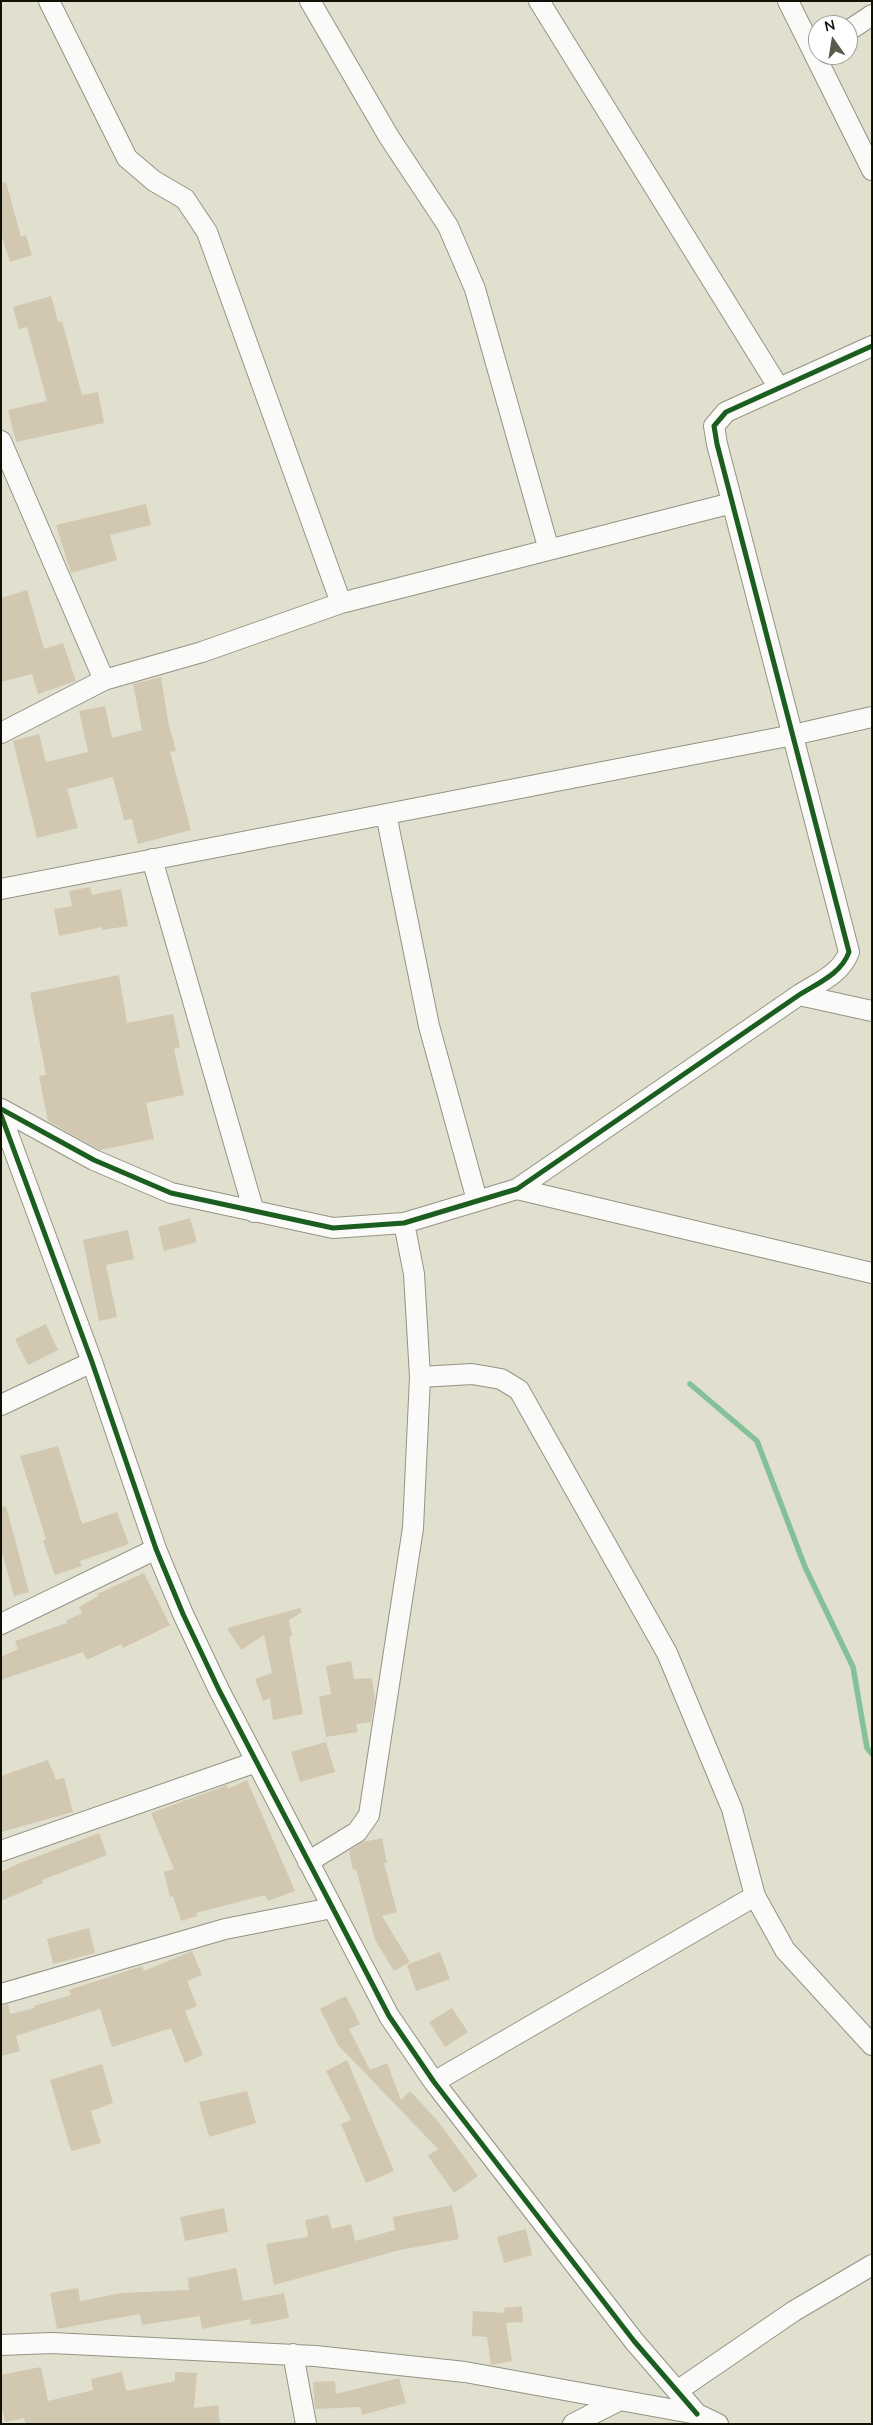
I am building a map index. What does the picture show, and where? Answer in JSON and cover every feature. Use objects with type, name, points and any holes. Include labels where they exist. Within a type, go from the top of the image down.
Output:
[{"type":"street","points":[[48,1],[127,158],[154,181],[185,199],[207,232],[341,603]]},
{"type":"street","points":[[310,1],[389,137],[448,226],[475,289],[549,550]]},
{"type":"street","points":[[539,1],[779,388]]},
{"type":"street","points":[[788,1],[808,36]]},
{"type":"street","points":[[858,24],[872,15]]},
{"type":"street","points":[[823,65],[872,170]]},
{"type":"street","points":[[1,1109],[94,1160],[171,1193],[333,1228],[404,1223],[517,1189],[799,995],[835,973],[844,964],[849,952],[732,503],[714,426],[726,412],[872,346]]},
{"type":"street","points":[[1,441],[104,680]]},
{"type":"street","points":[[1,733],[104,680],[202,652],[341,603],[732,503]]},
{"type":"street","points":[[1,889],[872,718]]},
{"type":"street","points":[[386,814],[430,1026],[476,1200]]},
{"type":"street","points":[[152,859],[254,1212]]},
{"type":"street","points":[[799,995],[872,1011]]},
{"type":"street","points":[[3,1126],[92,1362],[156,1549],[219,1690],[389,2016],[434,2082],[634,2341],[682,2410]]},
{"type":"street","points":[[517,1189],[872,1274]]},
{"type":"street","points":[[308,1862],[357,1832],[369,1815],[413,1528],[420,1377],[414,1274],[404,1223]]},
{"type":"street","points":[[1,1405],[92,1362]]},
{"type":"street","points":[[420,1377],[472,1374],[501,1379],[519,1390],[667,1653],[732,1809],[754,1896],[785,1950],[872,2046]]},
{"type":"street","points":[[1,1624],[156,1549]]},
{"type":"street","points":[[1,1851],[256,1762]]},
{"type":"street","points":[[434,2082],[754,1896]]},
{"type":"street","points":[[1,1994],[225,1929],[332,1908]]},
{"type":"street","points":[[682,2410],[794,2312],[872,2265]]},
{"type":"street","points":[[1,2345],[52,2343],[292,2354],[465,2372],[682,2410],[718,2424]]},
{"type":"street","points":[[292,2354],[306,2424]]},
{"type":"street","points":[[573,2424],[620,2400]]},
{"type":"building","points":[[6,182],[21,237],[26,235],[32,255],[10,262],[1,234],[1,183]]},
{"type":"building","points":[[51,296],[58,322],[62,321],[82,395],[98,392],[104,423],[16,442],[8,410],[47,401],[27,327],[19,329],[13,307]]},
{"type":"building","points":[[146,504],[151,525],[110,535],[117,560],[71,573],[56,525]]},
{"type":"building","points":[[27,590],[44,649],[63,643],[76,681],[38,694],[32,674],[1,682],[1,598]]},
{"type":"building","points":[[161,677],[168,721],[176,751],[170,752],[191,830],[138,844],[132,819],[124,820],[113,777],[67,789],[78,828],[37,838],[13,741],[39,734],[46,762],[88,752],[79,711],[105,706],[112,738],[142,730],[133,684]]},
{"type":"building","points":[[90,887],[92,895],[121,889],[128,926],[102,930],[102,927],[59,936],[54,909],[72,906],[69,891]]},
{"type":"building","points":[[119,975],[127,1023],[173,1014],[180,1047],[174,1049],[184,1095],[146,1103],[154,1139],[100,1150],[48,1121],[39,1076],[46,1075],[30,993]]},
{"type":"building","points":[[190,1218],[197,1242],[164,1251],[158,1227]]},
{"type":"building","points":[[128,1230],[134,1259],[106,1265],[117,1317],[99,1321],[83,1240]]},
{"type":"building","points":[[46,1324],[58,1350],[28,1365],[15,1339]]},
{"type":"building","points":[[58,1446],[82,1524],[117,1512],[129,1544],[80,1561],[82,1566],[55,1575],[43,1541],[46,1539],[20,1456]]},
{"type":"building","points":[[6,1506],[29,1592],[14,1596],[1,1549],[1,1507]]},
{"type":"building","points":[[144,1573],[170,1625],[123,1648],[121,1644],[87,1660],[83,1652],[1,1680],[1,1657],[18,1649],[15,1641],[67,1623],[66,1621],[82,1613],[79,1607],[98,1596],[97,1594]]},
{"type":"building","points":[[300,1608],[302,1612],[289,1620],[292,1636],[289,1637],[303,1714],[273,1720],[270,1698],[263,1701],[255,1679],[272,1673],[264,1635],[241,1650],[227,1628]]},
{"type":"building","points":[[351,1661],[354,1679],[372,1678],[375,1700],[371,1722],[356,1724],[358,1732],[326,1737],[319,1697],[331,1694],[326,1666]]},
{"type":"building","points":[[326,1742],[335,1772],[300,1782],[291,1752]]},
{"type":"building","points":[[48,1760],[56,1780],[64,1778],[73,1812],[1,1832],[1,1776]]},
{"type":"building","points":[[247,1780],[295,1891],[268,1901],[265,1895],[196,1913],[197,1916],[181,1921],[173,1896],[170,1897],[164,1872],[174,1869],[151,1813],[227,1785],[228,1789]]},
{"type":"building","points":[[99,1833],[107,1855],[42,1880],[43,1883],[1,1901],[1,1872]]},
{"type":"building","points":[[382,1838],[387,1863],[384,1863],[397,1912],[382,1916],[410,1962],[394,1971],[375,1940],[356,1869],[353,1870],[349,1851],[363,1842]]},
{"type":"building","points":[[89,1928],[95,1953],[53,1964],[47,1939]]},
{"type":"building","points":[[192,1951],[202,1975],[187,1981],[197,2006],[185,2011],[203,2055],[185,2063],[171,2028],[112,2047],[100,2009],[16,2036],[20,2051],[1,2056],[1,2006],[8,2004],[10,2014],[35,2008],[34,2006],[71,1995],[69,1990],[142,1966],[144,1971]]},
{"type":"building","points":[[440,1952],[450,1979],[416,1991],[407,1965]]},
{"type":"building","points":[[346,1996],[360,2024],[349,2029],[370,2070],[387,2063],[401,2100],[410,2091],[437,2120],[478,2176],[454,2193],[428,2156],[438,2149],[338,2045],[320,2009]]},
{"type":"building","points":[[452,2008],[468,2032],[445,2047],[429,2022]]},
{"type":"building","points":[[347,2060],[394,2171],[366,2183],[341,2124],[351,2120],[326,2071]]},
{"type":"building","points":[[102,2064],[113,2103],[91,2111],[101,2143],[71,2151],[50,2080]]},
{"type":"building","points":[[247,2091],[256,2123],[209,2137],[199,2102]]},
{"type":"building","points":[[452,2205],[459,2239],[400,2250],[274,2285],[266,2244],[307,2237],[305,2220],[328,2215],[332,2229],[351,2224],[355,2241],[395,2230],[393,2217]]},
{"type":"building","points":[[224,2208],[228,2232],[185,2241],[180,2217]]},
{"type":"building","points":[[526,2229],[532,2255],[504,2263],[497,2237]]},
{"type":"building","points":[[236,2268],[243,2301],[284,2293],[289,2318],[251,2325],[250,2319],[202,2329],[200,2316],[142,2325],[140,2314],[57,2329],[50,2293],[78,2288],[80,2301],[122,2293],[189,2290],[188,2278]]},
{"type":"building","points":[[522,2306],[523,2322],[506,2323],[512,2361],[491,2365],[487,2337],[472,2336],[473,2311],[505,2313],[504,2308]]},
{"type":"building","points":[[41,2367],[48,2401],[93,2390],[91,2379],[122,2372],[126,2391],[175,2381],[175,2372],[197,2373],[194,2408],[218,2405],[220,2424],[26,2424],[24,2418],[5,2422],[1,2404],[1,2375]]},
{"type":"building","points":[[399,2378],[406,2403],[362,2415],[360,2407],[315,2409],[313,2382],[335,2381],[336,2394]]},
{"type":"waterway","points":[[690,1384],[757,1441],[805,1567],[853,1667],[867,1748],[872,1754]]},
{"type":"cycle path","points":[[1,1109],[94,1160],[171,1193],[333,1228],[404,1223],[517,1189],[835,972],[849,952],[717,444],[714,426],[726,412],[872,346]]},
{"type":"cycle path","points":[[1,1115],[92,1362],[156,1549],[183,1614],[219,1690],[389,2016],[434,2082],[634,2341],[697,2414]]}]
